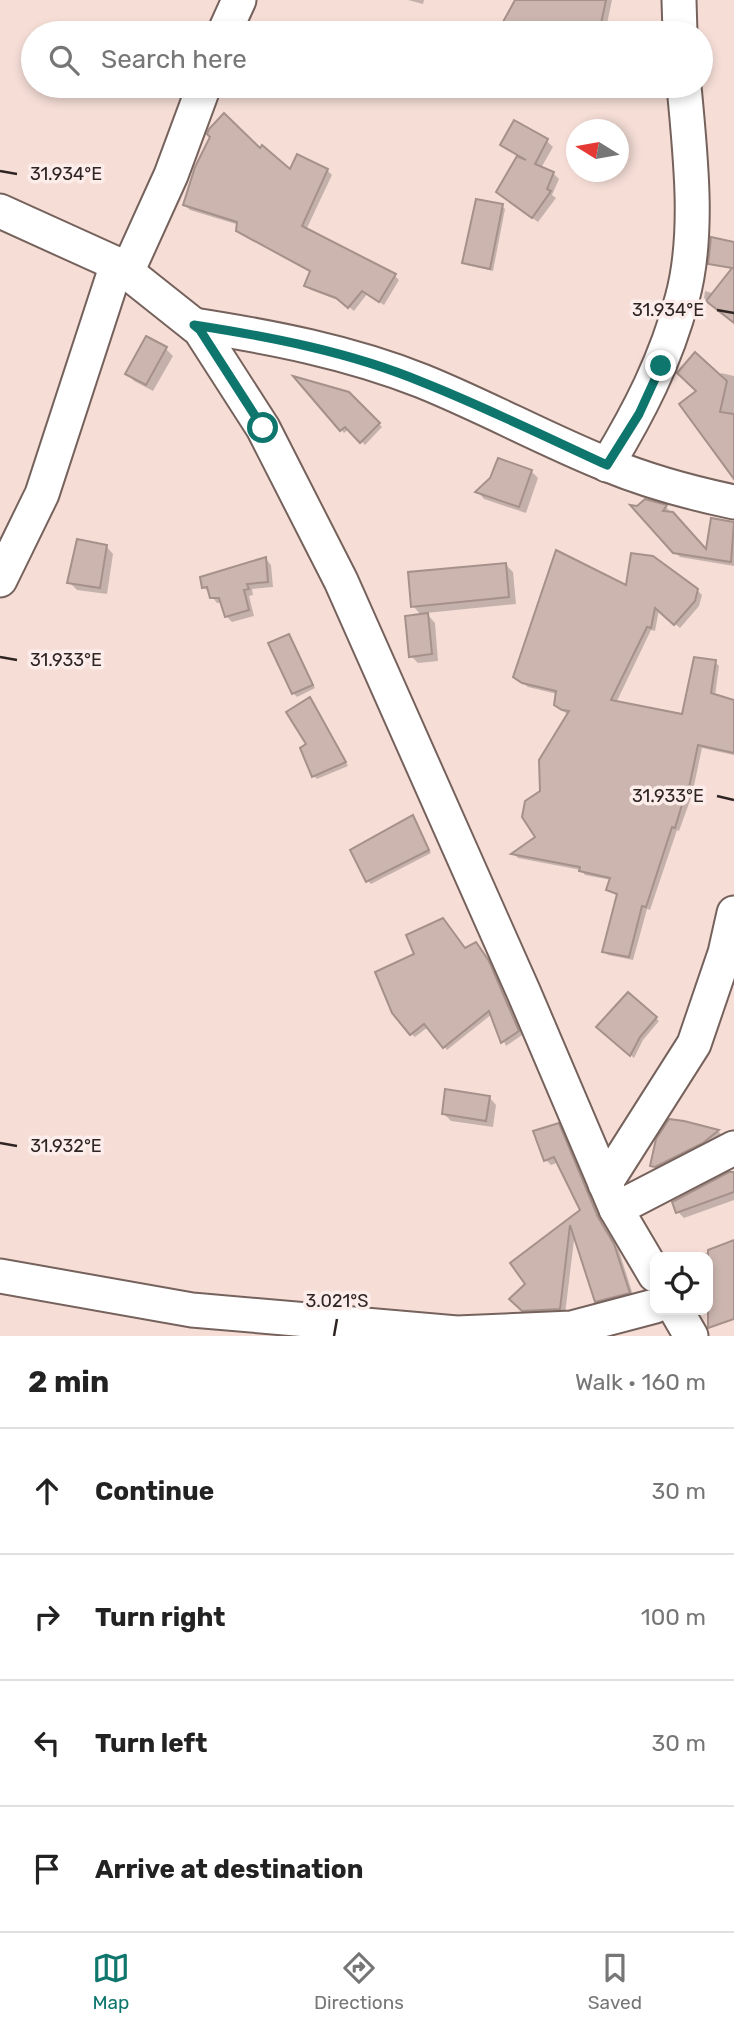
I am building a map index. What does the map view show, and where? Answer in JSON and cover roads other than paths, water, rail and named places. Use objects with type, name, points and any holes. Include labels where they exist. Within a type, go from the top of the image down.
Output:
[{"type":"street","points":[[230,21],[239,0]]},
{"type":"street","points":[[679,0],[680,21]]},
{"type":"street","points":[[0,580],[42,494],[122,268],[172,175],[200,98]]},
{"type":"street","points":[[607,465],[639,414],[661,366],[683,297],[690,245],[692,173],[685,98]]},
{"type":"street","points":[[0,211],[122,268],[194,325],[200,330],[263,428],[341,581],[524,993],[610,1196],[650,1266]]},
{"type":"street","points":[[194,325],[318,348],[421,381],[607,465],[695,494],[734,502]]},
{"type":"street","points":[[610,1196],[695,1044],[725,953],[734,913]]},
{"type":"street","points":[[610,1196],[734,1148]]},
{"type":"street","points":[[0,1276],[192,1310],[457,1333],[572,1328],[650,1307]]},
{"type":"street","points":[[679,1315],[691,1336]]}]
